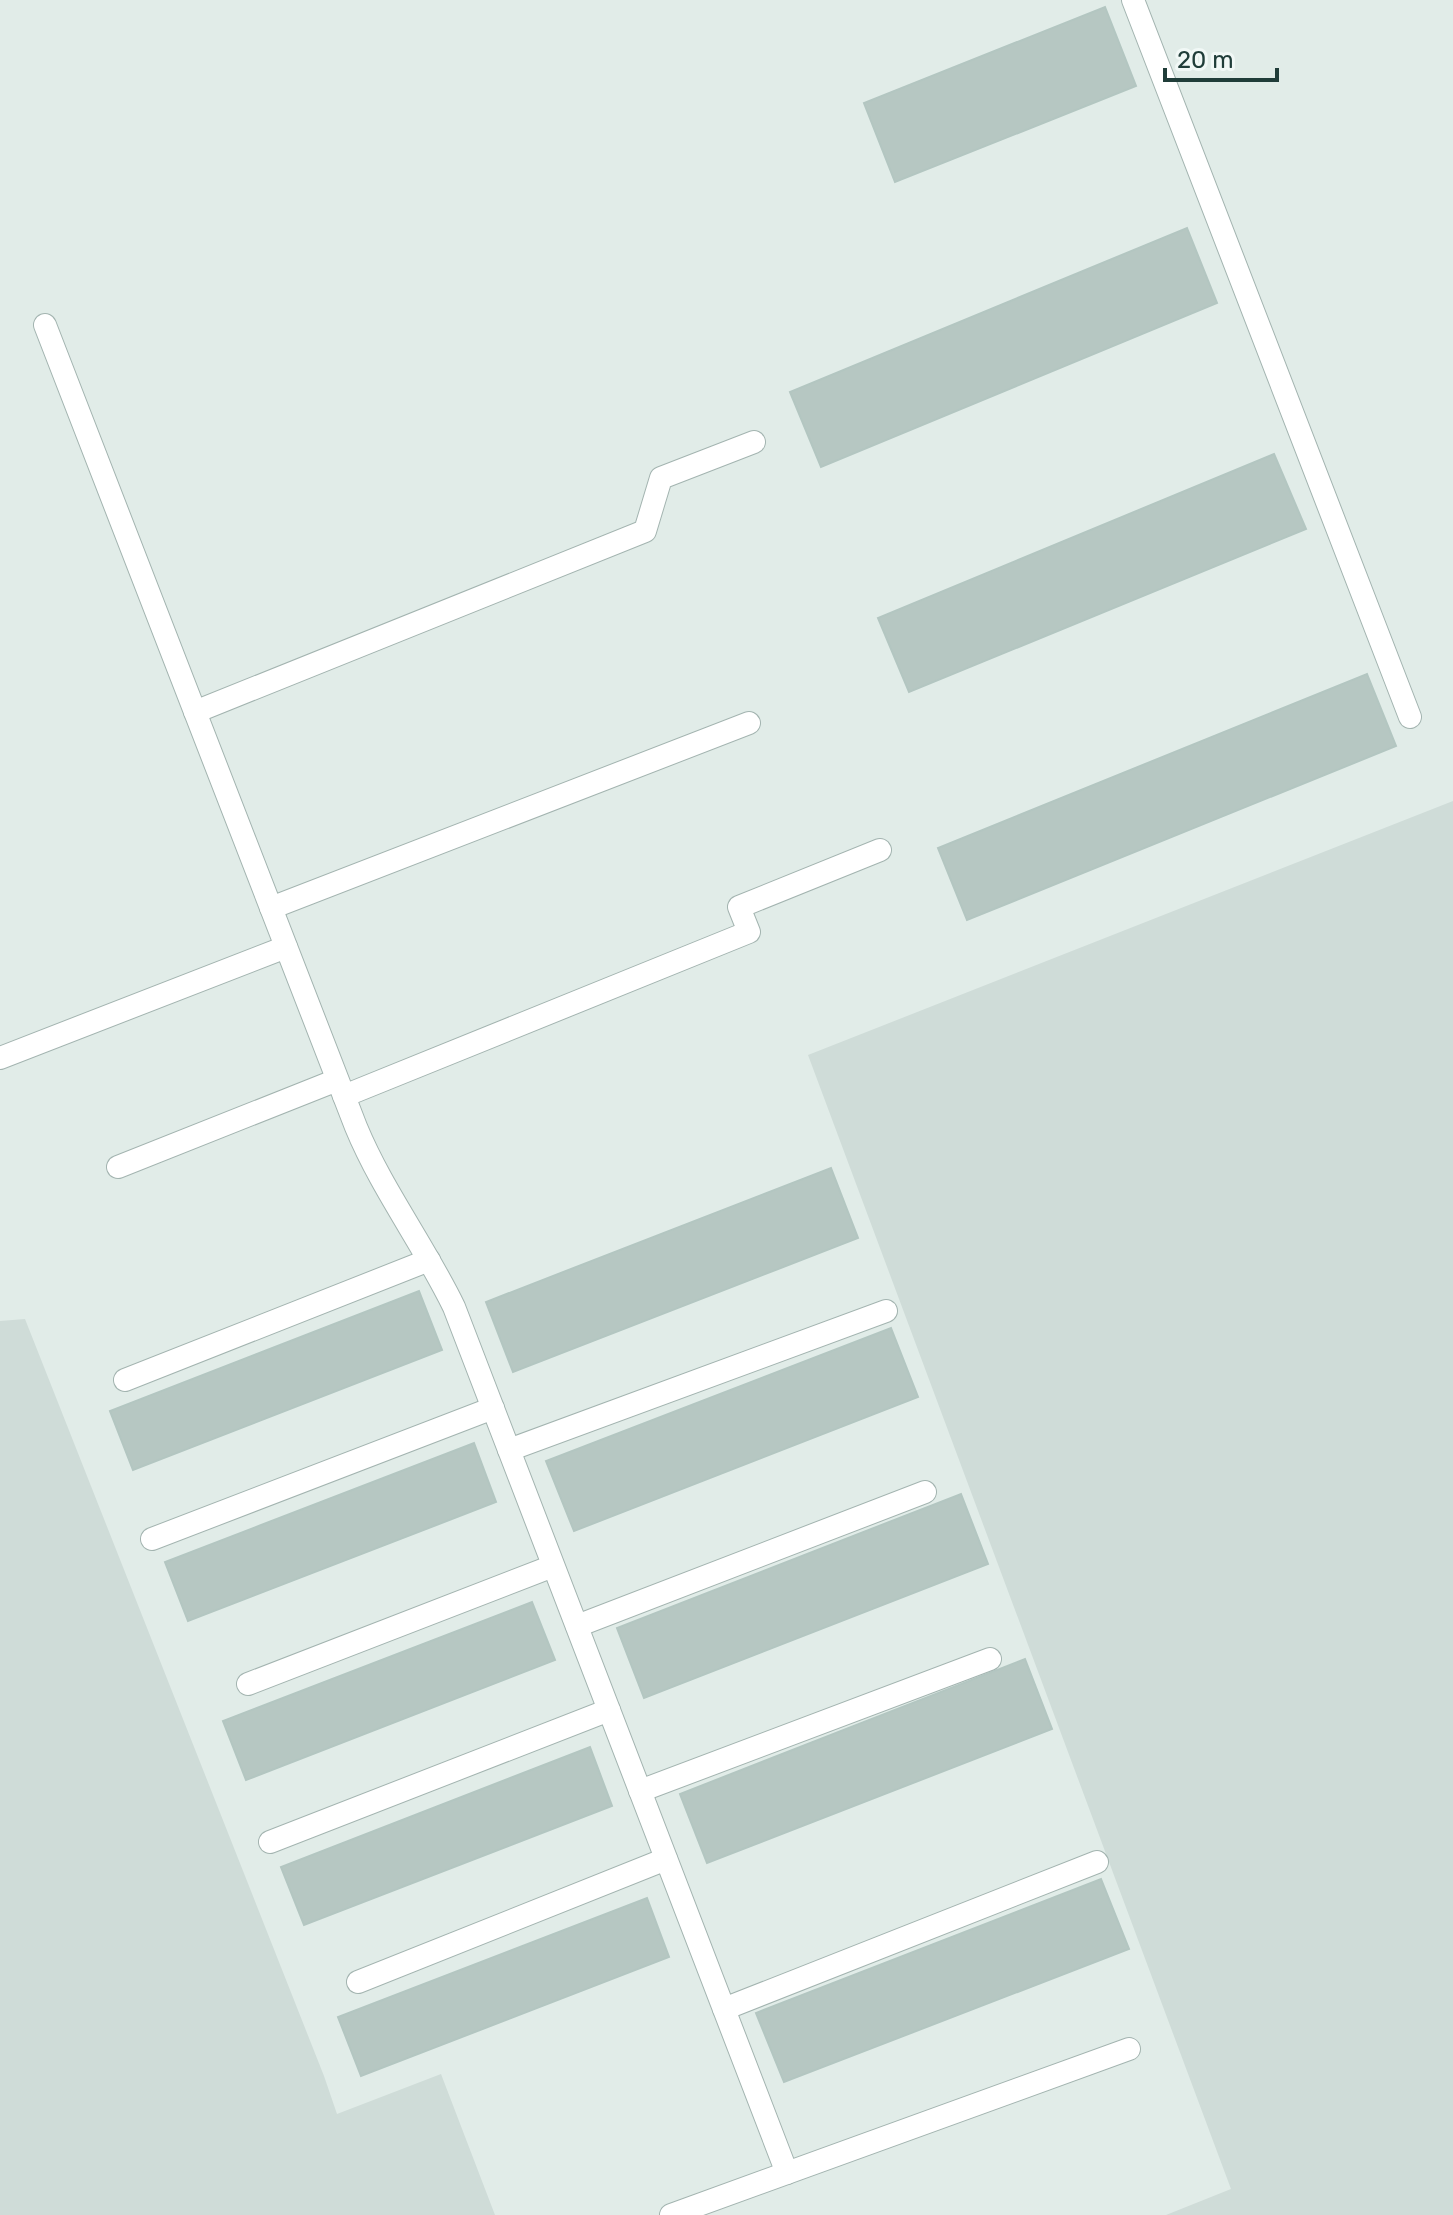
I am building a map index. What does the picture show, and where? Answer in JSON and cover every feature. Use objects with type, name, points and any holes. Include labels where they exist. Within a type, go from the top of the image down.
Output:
[{"type":"lane","points":[[1133,0],[1410,717]]},
{"type":"lane","points":[[45,325],[371,1164],[454,1307],[787,2173]]},
{"type":"lane","points":[[195,712],[645,531],[661,478],[754,442]]},
{"type":"lane","points":[[271,908],[749,723]]},
{"type":"lane","points":[[118,1167],[340,1088],[749,932],[739,907],[880,850]]},
{"type":"lane","points":[[0,1058],[286,947]]},
{"type":"lane","points":[[125,1380],[429,1260]]},
{"type":"lane","points":[[509,1450],[886,1311]]},
{"type":"lane","points":[[152,1539],[493,1408]]},
{"type":"lane","points":[[577,1626],[925,1492]]},
{"type":"lane","points":[[248,1684],[553,1566]]},
{"type":"lane","points":[[640,1791],[990,1659]]},
{"type":"lane","points":[[270,1842],[609,1710]]},
{"type":"lane","points":[[358,1982],[666,1859]]},
{"type":"lane","points":[[724,2009],[1097,1862]]},
{"type":"lane","points":[[671,2215],[1129,2049]]},
{"type":"shaded area","points":[[1453,801],[1453,2215],[1166,2215],[1231,2189],[808,1055]]},
{"type":"shaded area","points":[[25,1319],[337,2114],[441,2074],[495,2215],[0,2215],[0,1321]]},
{"type":"building","points":[[1105,7],[1136,86],[895,182],[864,103]]},
{"type":"building","points":[[1187,228],[1217,303],[821,467],[790,392]]},
{"type":"building","points":[[1274,454],[1306,529],[909,692],[878,618]]},
{"type":"building","points":[[1367,674],[1396,746],[967,920],[938,848]]},
{"type":"building","points":[[831,1168],[858,1238],[513,1372],[486,1302]]},
{"type":"building","points":[[419,1291],[442,1350],[133,1470],[110,1411]]},
{"type":"building","points":[[891,1328],[918,1397],[574,1531],[546,1461]]},
{"type":"building","points":[[474,1443],[496,1502],[188,1621],[165,1562]]},
{"type":"building","points":[[961,1494],[988,1564],[644,1698],[617,1628]]},
{"type":"building","points":[[532,1602],[555,1660],[246,1780],[223,1721]]},
{"type":"building","points":[[1025,1659],[1052,1729],[707,1863],[680,1794]]},
{"type":"building","points":[[590,1747],[612,1806],[304,1925],[281,1867]]},
{"type":"building","points":[[1101,1879],[1129,1949],[784,2082],[756,2013]]},
{"type":"building","points":[[647,1898],[669,1957],[361,2076],[338,2017]]}]
